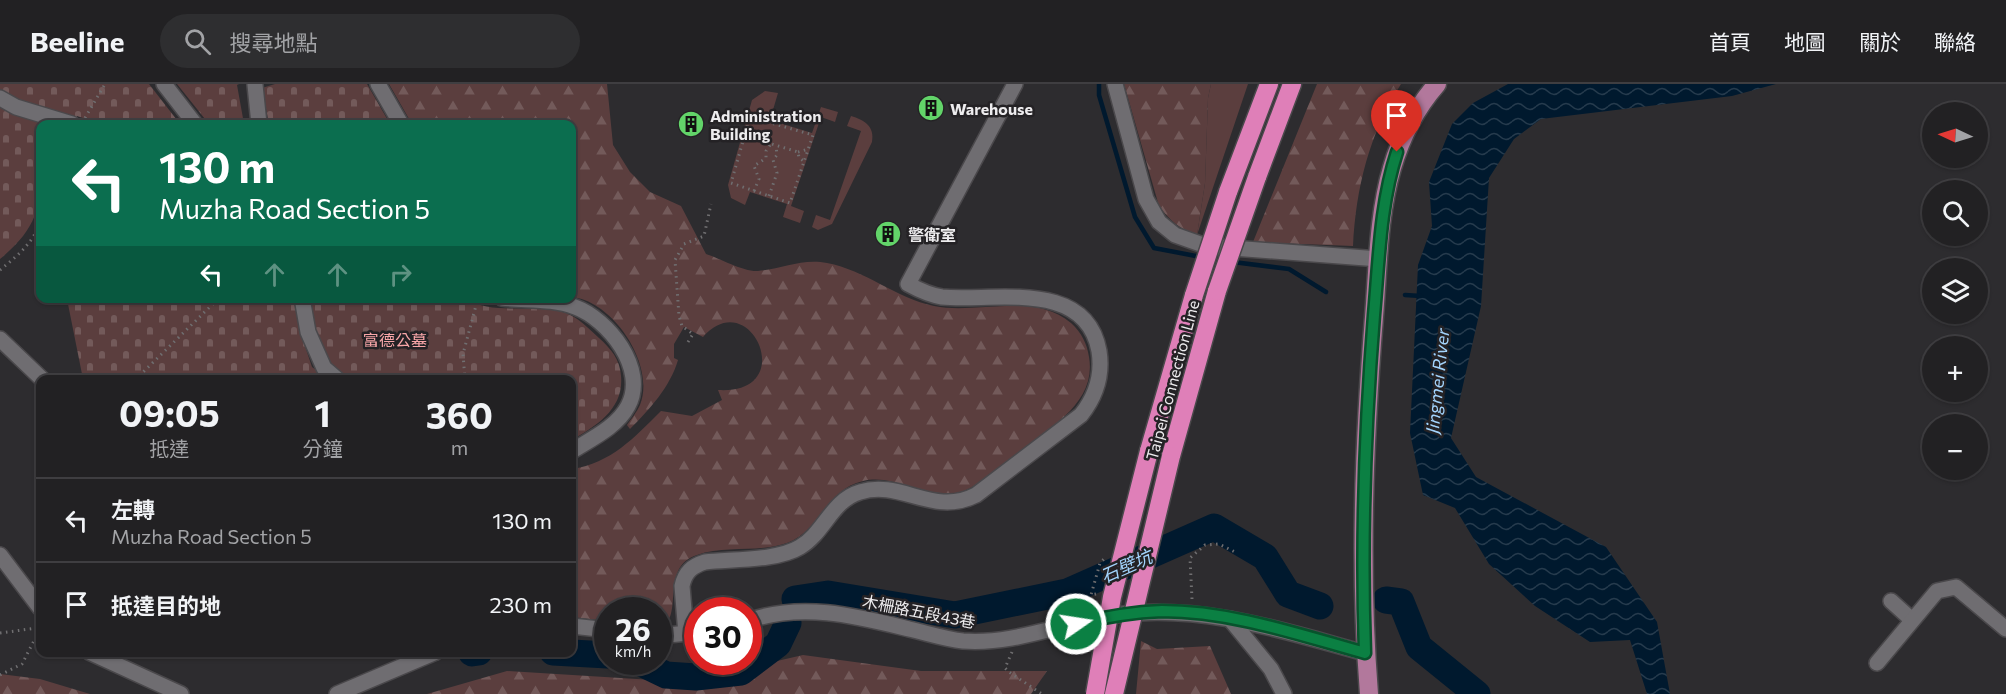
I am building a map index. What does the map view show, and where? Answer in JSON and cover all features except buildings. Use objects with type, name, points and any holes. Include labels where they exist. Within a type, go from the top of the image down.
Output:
[{"type":"highway","name":"Taipei Connection Line","points":[[1095,694],[1112,597],[1149,451],[1194,295],[1228,192],[1269,84]]},
{"type":"highway","name":"Taipei Connection Line","points":[[1114,694],[1172,456],[1217,291],[1292,84]]},
{"type":"highway","points":[[1086,694],[1112,597]]},
{"type":"main road","points":[[1369,694],[1365,653],[1363,504],[1367,406],[1384,202],[1392,168],[1408,127],[1435,85]]},
{"type":"street","points":[[164,84],[192,120]]},
{"type":"street","points":[[378,84],[399,120]]},
{"type":"street","points":[[684,597],[682,586],[688,571],[694,566],[705,562],[776,555],[801,547],[842,502],[858,492],[874,489],[934,502],[964,501],[976,495],[1081,415],[1091,402],[1098,385],[1100,362],[1098,345],[1090,329],[1068,309],[1053,301],[1036,297],[939,296],[908,284],[1015,84]]},
{"type":"street","points":[[1115,84],[1146,199],[1158,222],[1174,235],[1206,246],[1379,259]]},
{"type":"street","points":[[255,85],[259,120]]},
{"type":"street","points":[[0,98],[16,107],[59,120]]},
{"type":"street","points":[[303,303],[308,332],[324,368],[332,375]]},
{"type":"street","points":[[557,303],[575,307],[606,329],[622,348],[628,360],[632,383],[628,406],[615,422],[576,448]]},
{"type":"street","points":[[0,339],[38,375]]},
{"type":"street","points":[[0,555],[36,603]]},
{"type":"street","points":[[1876,663],[1937,591],[1956,587],[2006,630]]},
{"type":"street","points":[[1891,601],[1912,620]]},
{"type":"street","name":"木柵路五段43巷","points":[[762,617],[778,612],[803,610],[866,619],[962,640],[999,640],[1113,615],[1164,611],[1230,619],[1365,653]]},
{"type":"street","points":[[1230,619],[1271,669],[1284,694]]},
{"type":"street","points":[[576,626],[594,628]]},
{"type":"street","points":[[100,657],[181,694]]},
{"type":"street","points":[[337,694],[424,657]]},
{"type":"path","points":[[83,120],[105,84]]},
{"type":"path","points":[[750,117],[813,135],[790,203],[731,183],[746,130],[750,117]]},
{"type":"path","points":[[746,130],[752,138],[776,146],[798,152],[808,149]]},
{"type":"path","points":[[722,134],[743,142],[750,141],[752,138]]},
{"type":"path","points":[[766,158],[766,151],[771,144]]},
{"type":"path","points":[[773,160],[777,155],[776,146]]},
{"type":"path","points":[[798,152],[799,158],[804,161]]},
{"type":"path","points":[[754,191],[759,179],[754,165],[766,158],[773,160]]},
{"type":"path","points":[[769,196],[777,173],[773,160]]},
{"type":"path","points":[[688,342],[693,334],[682,326],[679,316],[675,260],[684,244],[704,236],[711,204]]},
{"type":"path","points":[[0,270],[20,254],[36,235]]},
{"type":"path","points":[[140,375],[214,303]]},
{"type":"path","points":[[465,375],[463,354],[477,303]]},
{"type":"path","points":[[1193,613],[1190,558],[1205,545],[1219,544],[1237,553]]},
{"type":"path","points":[[1091,595],[1100,563]]},
{"type":"path","points":[[0,633],[36,628]]},
{"type":"path","points":[[1019,636],[1005,668],[1042,694]]},
{"type":"path","points":[[0,675],[22,664],[36,637]]},
{"type":"green space","points":[[0,84],[149,84],[177,120],[89,120],[77,116],[75,120],[36,120],[36,214],[17,244],[0,259]]},
{"type":"green space","points":[[177,84],[239,84],[237,85],[243,120],[206,120]]},
{"type":"green space","points":[[275,84],[367,84],[388,120],[268,120],[262,88]]},
{"type":"green space","points":[[389,84],[607,84],[613,145],[630,172],[650,192],[681,206],[706,254],[752,271],[809,262],[827,263],[934,306],[968,308],[1023,306],[1056,313],[1075,327],[1085,343],[1090,373],[1086,388],[1068,413],[1056,424],[973,487],[956,493],[944,494],[886,480],[863,481],[840,493],[807,530],[787,543],[765,548],[719,550],[697,555],[685,561],[678,570],[675,581],[672,609],[672,597],[594,597],[594,620],[576,617],[576,468],[599,461],[621,448],[661,411],[692,416],[722,400],[718,390],[743,387],[757,376],[762,361],[759,345],[750,331],[737,323],[721,324],[703,337],[684,327],[674,344],[674,358],[678,360],[670,379],[652,405],[630,429],[627,425],[640,405],[643,389],[642,372],[636,354],[616,322],[587,301],[576,298],[576,120],[410,120]]},
{"type":"green space","points":[[1124,84],[1211,84],[1208,98],[1205,183],[1197,235],[1176,224],[1159,206]]},
{"type":"green space","points":[[1211,84],[1248,84],[1197,235],[1205,183],[1208,98]]},
{"type":"green space","points":[[1317,84],[1401,84],[1380,122],[1366,162],[1357,203],[1353,246],[1253,242]]},
{"type":"green space","points":[[765,91],[778,93],[770,120],[812,133],[821,107],[838,112],[835,122],[821,117],[791,206],[804,211],[800,223],[783,217],[787,204],[750,192],[745,205],[731,198],[728,185],[752,100]]},
{"type":"green space","points":[[851,116],[868,124],[872,132],[872,142],[832,224],[818,230],[812,227],[816,215],[830,220],[861,131],[847,126]]},
{"type":"green space","name":"富德公墓","points":[[68,303],[296,303],[299,328],[312,367],[323,375],[82,375]]},
{"type":"green space","name":"富德公墓","points":[[307,303],[475,303],[489,307],[554,310],[575,318],[603,342],[614,355],[619,364],[621,387],[614,406],[600,422],[576,437],[576,375],[342,375],[326,363]]},
{"type":"green space","points":[[1141,641],[1157,649],[1210,646],[1231,694],[1136,694]]},
{"type":"green space","points":[[803,655],[921,671],[1047,671],[1031,694],[427,694],[507,671],[685,682],[716,675],[762,675],[762,664]]},
{"type":"green space","points":[[0,674],[40,679],[90,694],[0,694]]},
{"type":"water","name":"Jingmei River","points":[[1508,84],[1776,84],[1732,96],[1541,119],[1514,139],[1489,178],[1481,306],[1451,438],[1476,477],[1606,547],[1657,622],[1670,694],[1647,694],[1630,640],[1590,642],[1535,606],[1489,564],[1455,508],[1423,495],[1410,433],[1418,265],[1432,226],[1429,182],[1452,124],[1473,103]]},
{"type":"waterway","points":[[1099,84],[1099,95],[1135,217],[1154,248],[1201,257]]},
{"type":"waterway","points":[[1233,262],[1289,269],[1326,292]]},
{"type":"waterway","points":[[1405,295],[1421,296]]},
{"type":"waterway","name":"石壁坑","points":[[795,599],[828,594],[955,615],[1067,592],[1214,527],[1265,557],[1288,594],[1320,606]]},
{"type":"waterway","name":"石壁坑","points":[[1386,600],[1401,602],[1419,647],[1477,694]]},
{"type":"waterway","name":"石壁坑","points":[[666,675],[696,677],[741,672],[778,644],[788,623]]},
{"type":"waterway","name":"石壁坑","points":[[576,653],[594,654]]},
{"type":"place","name":"Warehouse","points":[[931,108]]},
{"type":"place","name":"Administration Building","points":[[691,124]]},
{"type":"place","name":"警衛室","points":[[888,234]]},
{"type":"route","points":[[1076,624],[1113,615],[1164,611],[1193,613],[1262,625],[1365,653],[1363,504],[1367,406],[1384,202],[1397,152]]}]
